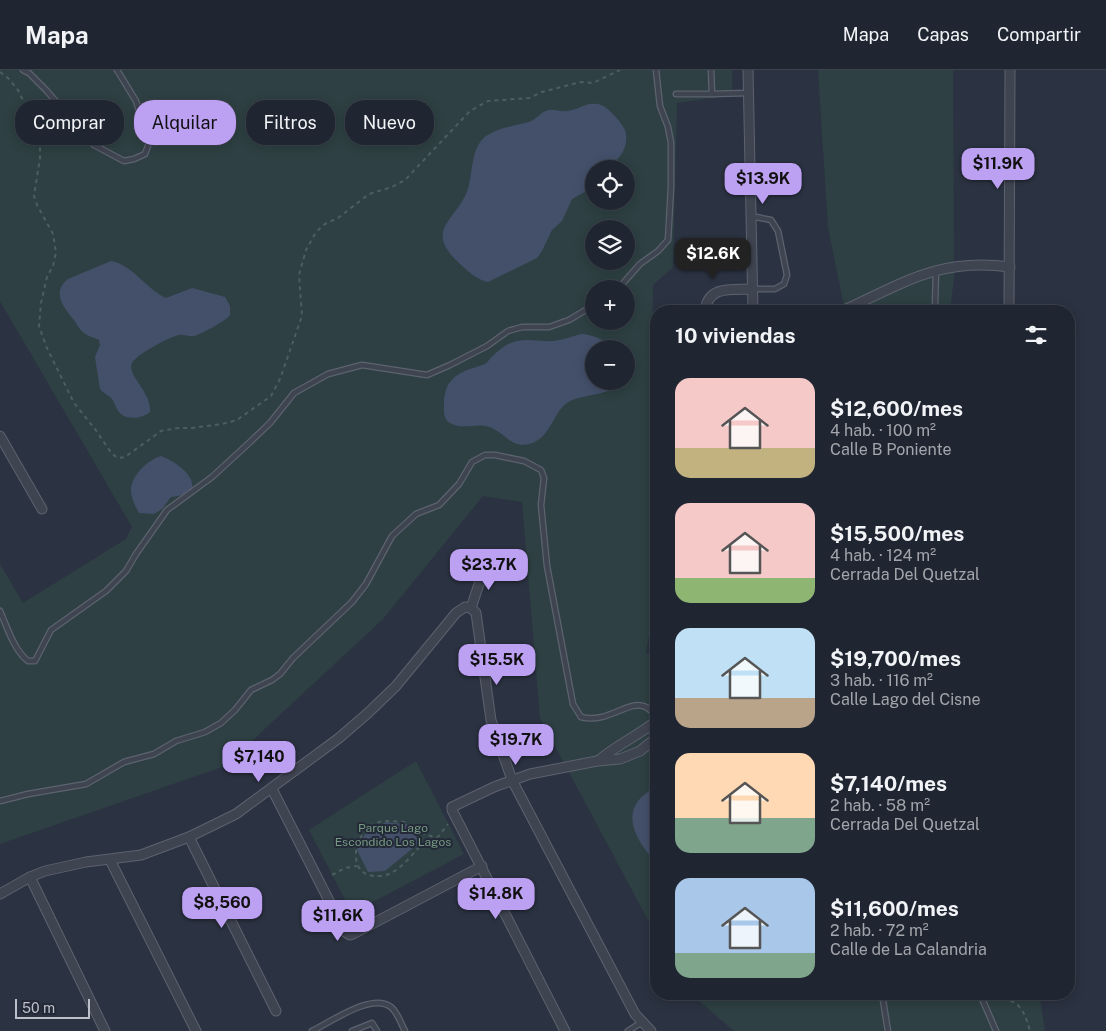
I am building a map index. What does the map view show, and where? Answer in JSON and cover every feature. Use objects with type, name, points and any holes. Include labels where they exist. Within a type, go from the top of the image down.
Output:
[{"type":"street","points":[[748,70],[753,305]]},
{"type":"street","points":[[1009,305],[1010,70]]},
{"type":"street","points":[[854,305],[889,288],[936,270],[992,264],[1010,266]]},
{"type":"street","points":[[707,305],[709,298],[718,291],[752,289]]},
{"type":"street","points":[[0,436],[42,508]]},
{"type":"street","points":[[471,608],[485,566]]},
{"type":"street","points":[[0,894],[30,877],[64,866],[141,856],[188,837],[236,814],[339,738],[368,713],[396,686],[456,613],[465,607],[471,608],[476,613],[491,720],[512,780],[630,1005],[651,1031]]},
{"type":"street","points":[[597,761],[614,747],[650,726]]},
{"type":"street","points":[[565,1031],[452,807],[530,774],[597,761],[620,759],[640,751],[650,743]]},
{"type":"street","points":[[272,789],[347,934],[354,934],[482,866]]},
{"type":"street","points":[[188,837],[276,1011]]},
{"type":"street","points":[[110,860],[196,1031]]},
{"type":"street","points":[[30,877],[105,1031]]},
{"type":"lane","points":[[23,70],[29,73],[46,90],[94,146],[124,161],[145,154],[148,143],[136,101],[117,70]]},
{"type":"lane","points":[[626,280],[640,264],[658,251],[668,240],[671,144],[668,127],[660,106],[656,70]]},
{"type":"lane","points":[[711,70],[712,94]]},
{"type":"lane","points":[[676,94],[749,93]]},
{"type":"lane","points":[[751,216],[771,220],[778,231],[786,275],[784,284],[775,289],[752,289]]},
{"type":"lane","points":[[934,305],[936,270]]},
{"type":"lane","points":[[0,611],[24,658],[28,661],[35,661],[50,630],[106,591],[126,572],[136,554],[167,510],[212,477],[249,443],[270,423],[294,393],[328,374],[362,365],[427,375],[487,346],[508,331],[522,327],[549,327],[569,320],[585,310]]},
{"type":"lane","points":[[0,801],[86,784],[124,762],[154,754],[176,741],[205,732],[221,722],[235,710],[251,690],[280,674],[293,658],[352,602],[366,584],[392,536],[416,514],[439,504],[459,484],[472,462],[485,455],[495,455],[524,461],[542,470],[544,478],[541,505],[547,566],[573,704],[581,717],[591,720],[606,717],[636,705],[644,706],[650,710]]},
{"type":"lane","points":[[883,1000],[888,1031]]},
{"type":"lane","points":[[983,1000],[996,1031]]},
{"type":"lane","points":[[312,1031],[367,1003],[382,1002],[392,1008],[405,1031]]},
{"type":"lane","points":[[628,1031],[642,1022]]},
{"type":"lane","points":[[352,1031],[372,1023],[377,1031]]},
{"type":"path","points":[[0,72],[18,90],[40,136],[40,158],[34,196],[53,234],[56,252],[53,266],[47,277],[41,303],[39,326],[46,346],[74,404],[95,429],[112,454],[118,458],[125,456],[161,431],[222,424],[237,420],[271,396],[280,379],[302,316],[299,275],[306,250],[316,232],[369,194],[392,187],[405,180],[470,111],[488,101],[529,98],[542,92],[582,82],[593,83],[620,70]]},
{"type":"path","points":[[419,832],[421,845],[390,874],[366,875],[357,866],[355,859],[357,845],[362,835],[378,822],[406,822],[416,832],[419,832],[430,837],[438,837],[448,824]]},
{"type":"path","points":[[332,874],[345,868],[357,866]]},
{"type":"path","points":[[1011,1000],[1020,1005],[1030,1031]]},
{"type":"green space","points":[[0,70],[732,70],[732,95],[677,103],[673,267],[653,285],[653,305],[650,305],[650,629],[646,653],[650,654],[650,924],[540,718],[522,502],[483,496],[383,619],[225,766],[0,844],[0,564],[23,603],[126,539],[132,527],[0,301]]},
{"type":"green space","points":[[818,70],[953,70],[954,278],[951,305],[844,305],[828,227]]},
{"type":"green space","name":"Parque Lago Escondido Los Lagos","points":[[416,761],[464,854],[352,913],[309,830]]},
{"type":"green space","points":[[698,1000],[1040,1000],[1045,1031],[734,1031]]},
{"type":"water","points":[[589,104],[604,106],[621,123],[625,130],[625,147],[617,160],[585,160],[585,192],[572,199],[562,221],[552,230],[537,258],[488,282],[476,277],[449,252],[444,242],[443,233],[468,189],[473,160],[481,141],[496,131],[529,122],[546,111],[573,110]]},
{"type":"water","points":[[111,261],[126,267],[166,298],[192,288],[225,297],[230,306],[230,315],[213,327],[194,336],[179,335],[168,339],[135,359],[131,368],[150,405],[150,412],[139,417],[123,416],[112,399],[100,389],[95,357],[100,345],[99,340],[81,330],[63,305],[60,295],[60,289],[68,279]]},
{"type":"water","points":[[582,334],[602,340],[585,340],[585,390],[610,390],[576,399],[564,405],[543,436],[537,441],[522,445],[516,444],[491,428],[460,426],[446,420],[444,412],[445,394],[449,383],[457,375],[485,364],[502,348],[516,341],[553,341]]},
{"type":"water","points":[[161,456],[172,461],[187,473],[192,483],[192,489],[184,495],[171,497],[162,509],[154,514],[139,513],[131,490],[133,480],[141,469],[153,459]]},
{"type":"water","points":[[650,791],[650,856],[641,843],[633,823],[633,813],[636,804]]},
{"type":"water","points":[[386,822],[411,825],[419,843],[385,871],[368,872],[357,850],[365,834]]}]
